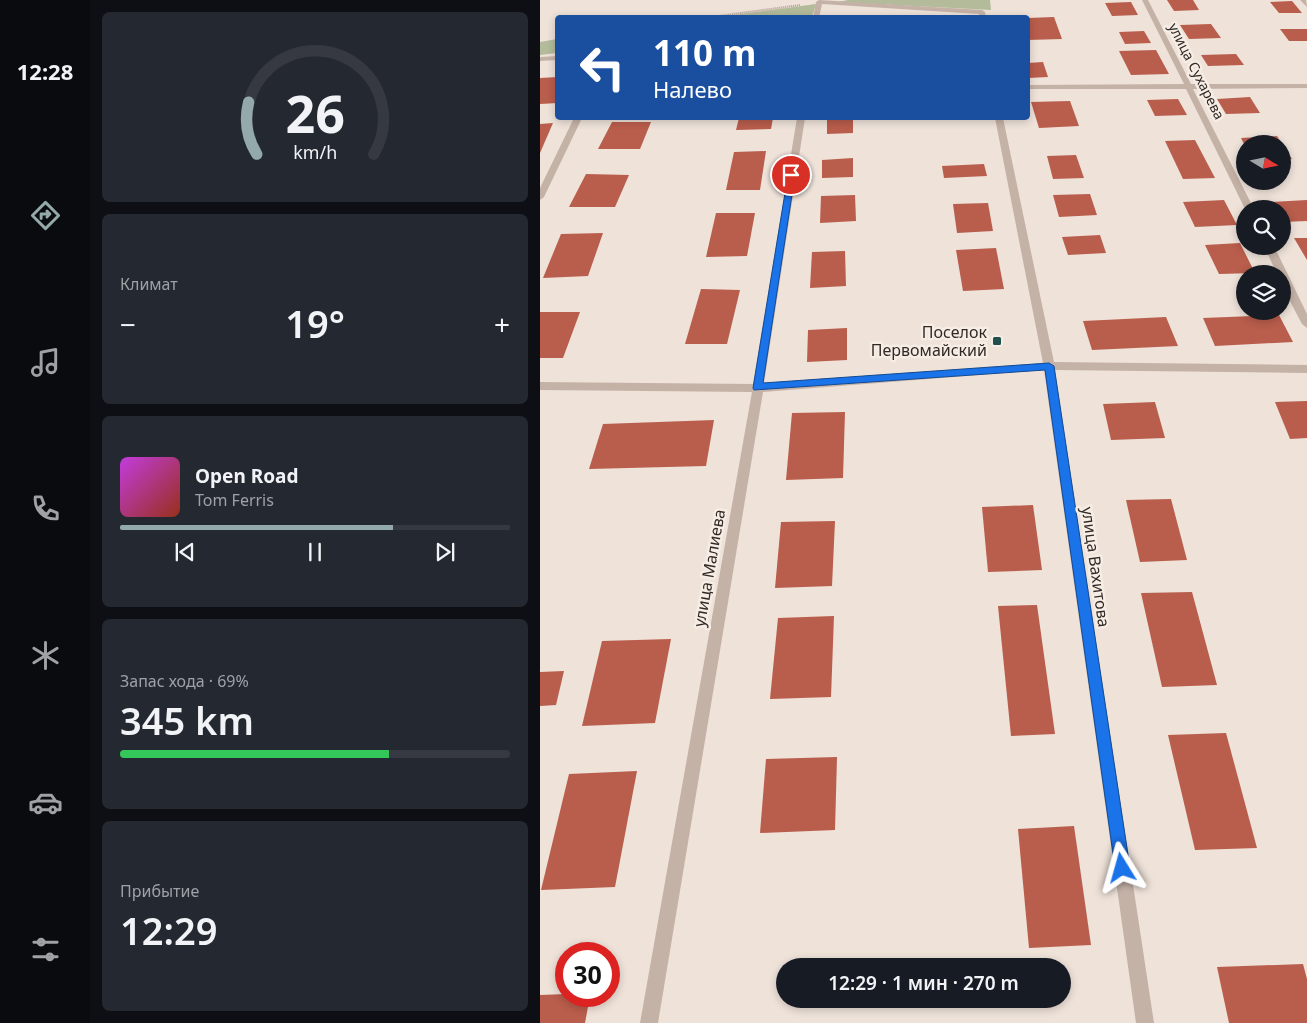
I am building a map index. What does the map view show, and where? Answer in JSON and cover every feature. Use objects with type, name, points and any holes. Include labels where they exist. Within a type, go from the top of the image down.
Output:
[{"type":"street","name":"улица Сухарева","points":[[1144,0],[1190,86],[1246,200]]},
{"type":"street","points":[[1303,0],[1307,5]]},
{"type":"street","points":[[817,15],[819,2],[982,12],[982,15]]},
{"type":"street","points":[[540,59],[555,58]]},
{"type":"street","points":[[1030,87],[1307,86]]},
{"type":"street","points":[[540,197],[577,120]]},
{"type":"street","name":"улица Малиева","points":[[649,1023],[758,388],[800,120]]},
{"type":"street","name":"улица Вахитова","points":[[1000,120],[1049,366],[1145,1023]]},
{"type":"street","points":[[1291,292],[1307,324]]},
{"type":"street","points":[[540,386],[758,388],[1049,366],[1307,369]]},
{"type":"path","points":[[726,15],[819,2]]},
{"type":"green space","points":[[848,0],[990,0],[991,10],[838,2]]},
{"type":"green space","points":[[816,4],[813,15],[733,15]]},
{"type":"green space","points":[[555,39],[555,53],[540,55],[540,42]]},
{"type":"building","points":[[1167,0],[1193,0],[1199,10],[1174,11]]},
{"type":"building","points":[[1292,1],[1302,13],[1279,13],[1270,2]]},
{"type":"building","points":[[1131,2],[1138,15],[1112,16],[1105,3]]},
{"type":"building","points":[[1054,17],[1062,39],[1030,40],[1030,18]]},
{"type":"building","points":[[1211,24],[1221,38],[1189,39],[1180,25]]},
{"type":"building","points":[[1280,29],[1307,29],[1307,41],[1289,41]]},
{"type":"building","points":[[1144,31],[1151,43],[1125,44],[1119,32]]},
{"type":"building","points":[[1156,50],[1169,74],[1131,75],[1119,51]]},
{"type":"building","points":[[1236,54],[1244,65],[1208,66],[1201,55]]},
{"type":"building","points":[[1043,62],[1048,77],[1030,78],[1030,63]]},
{"type":"building","points":[[555,77],[555,103],[540,104],[540,78]]},
{"type":"building","points":[[1250,97],[1260,113],[1226,114],[1217,99]]},
{"type":"building","points":[[1178,99],[1187,115],[1155,116],[1147,100]]},
{"type":"building","points":[[1070,101],[1079,126],[1039,128],[1031,102]]},
{"type":"building","points":[[738,120],[773,120],[771,129],[736,130]]},
{"type":"building","points":[[827,120],[853,120],[853,133],[827,134]]},
{"type":"building","points":[[612,122],[651,122],[640,149],[598,149]]},
{"type":"building","points":[[553,123],[540,153],[540,124]]},
{"type":"building","points":[[1195,140],[1215,178],[1183,179],[1165,141]]},
{"type":"building","points":[[766,151],[760,190],[726,190],[734,152]]},
{"type":"building","points":[[1076,155],[1084,178],[1053,179],[1047,156]]},
{"type":"building","points":[[853,158],[853,177],[822,178],[822,160]]},
{"type":"building","points":[[984,164],[987,176],[944,178],[942,166]]},
{"type":"building","points":[[586,174],[629,175],[615,207],[569,207]]},
{"type":"building","points":[[1090,194],[1097,215],[1059,217],[1053,195]]},
{"type":"building","points":[[855,195],[856,221],[820,223],[821,196]]},
{"type":"building","points":[[1224,200],[1236,225],[1195,227],[1183,202]]},
{"type":"building","points":[[1307,200],[1307,221],[1291,222],[1291,201]]},
{"type":"building","points":[[988,203],[993,231],[957,233],[953,204]]},
{"type":"building","points":[[716,213],[755,213],[747,256],[706,257]]},
{"type":"building","points":[[603,233],[588,276],[543,278],[561,234]]},
{"type":"building","points":[[1100,235],[1106,253],[1068,255],[1062,237]]},
{"type":"building","points":[[1294,238],[1307,238],[1307,260]]},
{"type":"building","points":[[1236,243],[1236,255],[1246,255],[1251,265],[1236,265],[1236,274],[1219,274],[1205,245]]},
{"type":"building","points":[[996,248],[1004,289],[963,291],[956,250]]},
{"type":"building","points":[[845,251],[846,286],[810,288],[812,252]]},
{"type":"building","points":[[701,289],[740,290],[727,344],[685,344]]},
{"type":"building","points":[[540,312],[580,312],[563,358],[540,358]]},
{"type":"building","points":[[1166,317],[1178,346],[1092,350],[1083,321]]},
{"type":"building","points":[[1236,317],[1236,320],[1282,320],[1293,342],[1215,346],[1203,318]]},
{"type":"building","points":[[847,328],[847,360],[807,362],[808,330]]},
{"type":"building","points":[[1307,401],[1307,438],[1290,439],[1275,402]]},
{"type":"building","points":[[1155,402],[1165,438],[1111,440],[1103,404]]},
{"type":"building","points":[[845,412],[843,478],[786,480],[792,413]]},
{"type":"building","points":[[714,420],[706,466],[589,469],[603,424]]},
{"type":"building","points":[[1171,499],[1187,560],[1140,562],[1126,500]]},
{"type":"building","points":[[1033,505],[1042,570],[988,572],[982,507]]},
{"type":"building","points":[[835,521],[832,586],[775,588],[781,522]]},
{"type":"building","points":[[1192,592],[1217,685],[1162,687],[1141,593]]},
{"type":"building","points":[[1037,605],[1055,734],[1011,736],[998,606]]},
{"type":"building","points":[[834,616],[831,697],[770,699],[778,618]]},
{"type":"building","points":[[671,639],[655,723],[582,726],[602,641]]},
{"type":"building","points":[[564,671],[556,705],[540,706],[540,672]]},
{"type":"building","points":[[1226,733],[1257,848],[1195,850],[1168,735]]},
{"type":"building","points":[[837,757],[835,830],[760,833],[766,759]]},
{"type":"building","points":[[637,771],[615,887],[541,890],[569,774]]},
{"type":"building","points":[[1074,826],[1091,945],[1029,948],[1018,829]]},
{"type":"building","points":[[1303,964],[1307,979],[1307,1023],[1229,1023],[1217,967]]},
{"type":"building","points":[[555,994],[555,1007],[588,1007],[585,1023],[540,1023],[540,995]]},
{"type":"place","name":"Поселок Первомайский","points":[[997,341]]},
{"type":"route","points":[[791,175],[758,388],[1049,366],[1122,868]]}]
